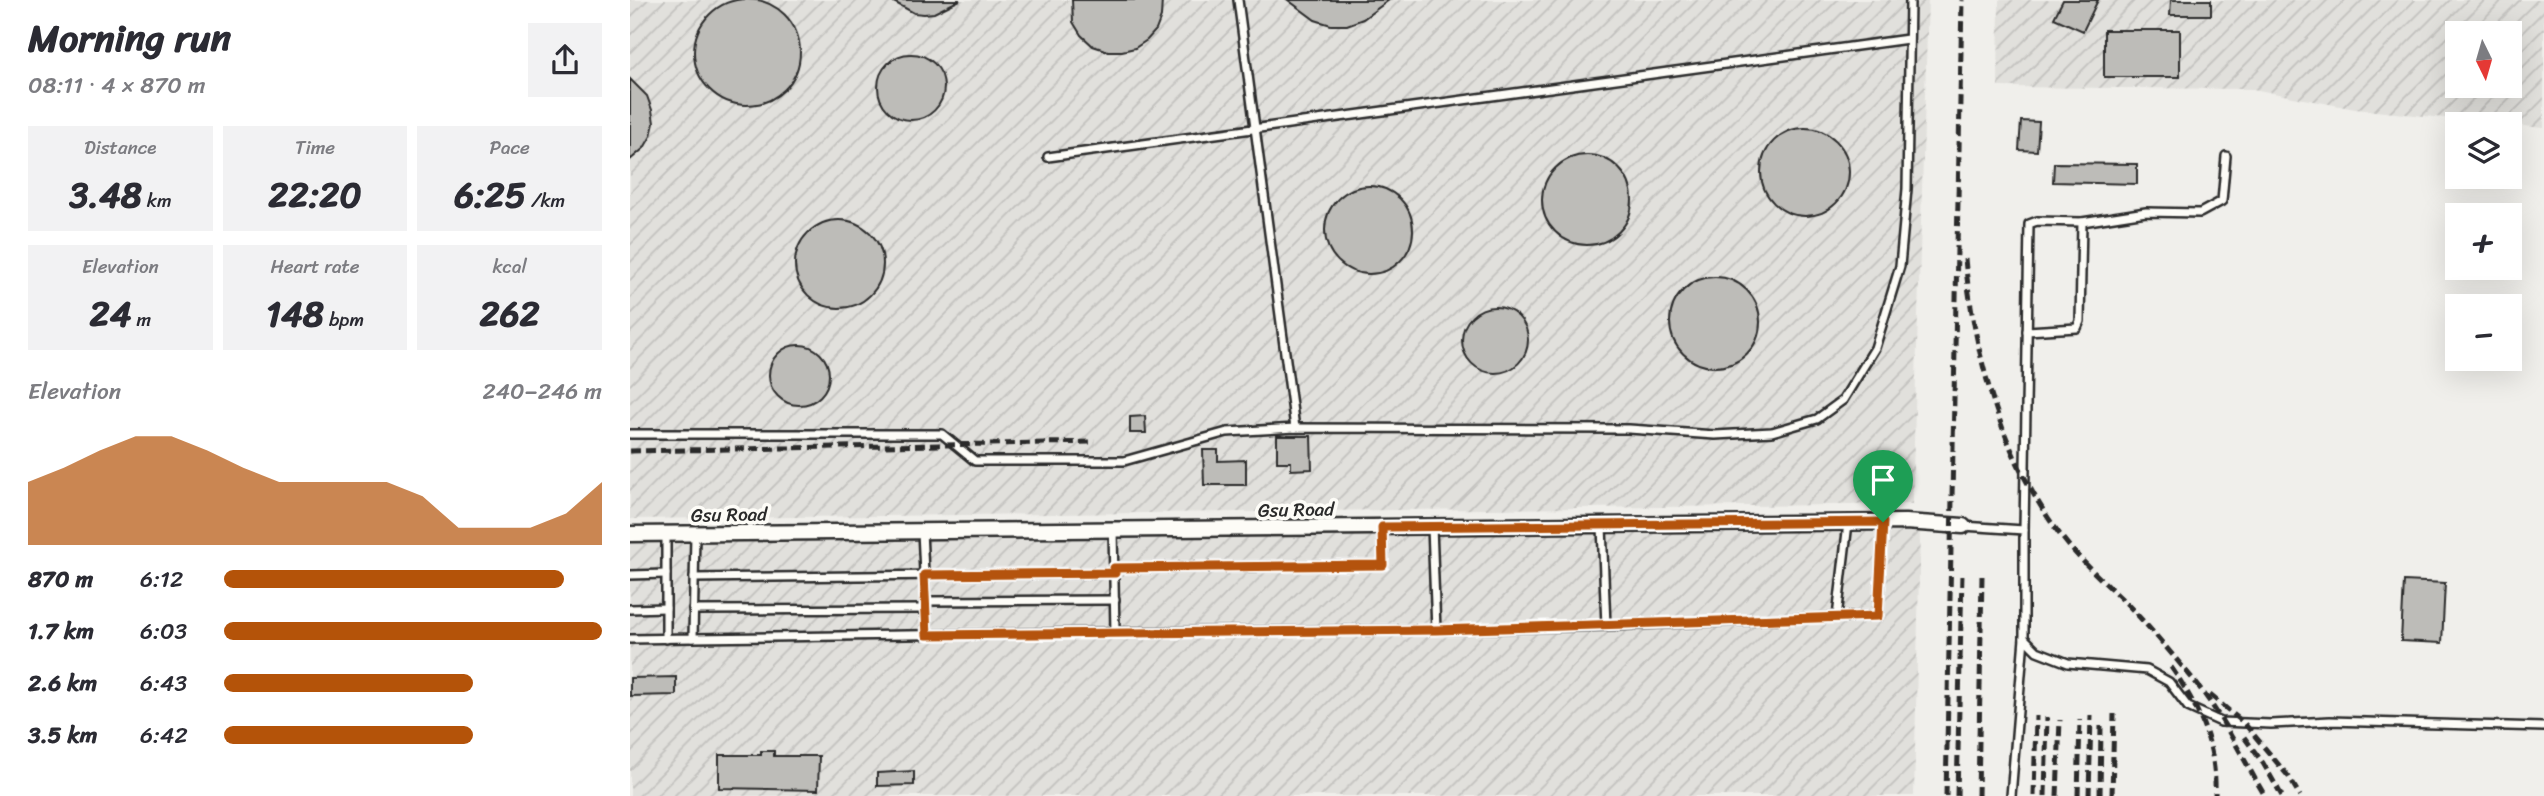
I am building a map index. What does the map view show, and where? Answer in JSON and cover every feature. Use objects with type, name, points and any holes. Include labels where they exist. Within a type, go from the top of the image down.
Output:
[{"type":"street","name":"Gsu Road","points":[[630,534],[1883,522],[1963,526]]},
{"type":"lane","points":[[1238,0],[1295,428]]},
{"type":"lane","points":[[630,434],[942,434],[975,461],[1124,461],[1227,432],[1295,428],[1629,429],[1715,435],[1772,432],[1817,419],[1843,400],[1875,348],[1900,265],[1907,189],[1910,0]]},
{"type":"lane","points":[[1048,157],[1908,39]]},
{"type":"lane","points":[[2011,796],[2024,638],[2029,225],[2037,221],[2082,222],[2146,212],[2200,213],[2222,201],[2226,156]]},
{"type":"lane","points":[[2027,331],[2077,328],[2080,321],[2082,222]]},
{"type":"lane","points":[[630,639],[1436,630],[1878,616],[1883,522]]},
{"type":"lane","points":[[1837,617],[1847,523]]},
{"type":"lane","points":[[1602,525],[1606,626]]},
{"type":"lane","points":[[1963,526],[2024,530]]},
{"type":"lane","points":[[694,578],[1383,565],[1382,527]]},
{"type":"lane","points":[[1432,527],[1436,630]]},
{"type":"lane","points":[[1113,530],[1117,632]]},
{"type":"lane","points":[[922,531],[927,635]]},
{"type":"lane","points":[[666,534],[666,639]]},
{"type":"lane","points":[[693,638],[695,534]]},
{"type":"lane","points":[[630,575],[666,574]]},
{"type":"lane","points":[[693,610],[1115,600]]},
{"type":"lane","points":[[630,609],[666,608]]},
{"type":"lane","points":[[2024,638],[2037,651],[2068,663],[2147,670],[2169,682],[2188,707],[2221,722],[2271,724],[2330,721],[2544,727]]},
{"type":"shaded area","points":[[630,0],[1928,0],[1912,504],[630,519]]},
{"type":"shaded area","points":[[1999,0],[2544,0],[2544,128],[2522,126],[2522,112],[2445,112],[2445,118],[2355,109],[2253,89],[1998,87]]},
{"type":"shaded area","points":[[1920,531],[1914,796],[630,796],[630,542]]},
{"type":"building","points":[[747,-1],[767,3],[784,15],[796,32],[800,52],[796,72],[784,89],[767,101],[747,105],[727,101],[710,89],[698,72],[694,52],[698,32],[710,15],[727,3]]},
{"type":"building","points":[[890,0],[960,0],[934,13],[924,14],[914,13]]},
{"type":"building","points":[[1072,0],[1162,0],[1161,17],[1156,30],[1135,48],[1108,51],[1093,46],[1081,35],[1073,22]]},
{"type":"building","points":[[1288,0],[1389,0],[1363,19],[1347,25],[1331,25],[1315,20]]},
{"type":"building","points":[[2063,0],[2098,0],[2083,31],[2054,18]]},
{"type":"building","points":[[2171,0],[2211,0],[2211,15],[2170,15]]},
{"type":"building","points":[[2104,30],[2180,30],[2180,77],[2104,77]]},
{"type":"building","points":[[911,54],[924,57],[934,64],[941,74],[944,87],[941,100],[934,110],[924,117],[911,120],[898,117],[888,110],[881,100],[878,87],[881,74],[888,64],[898,57]]},
{"type":"building","points":[[630,79],[647,96],[654,123],[644,148],[630,160]]},
{"type":"building","points":[[2021,121],[2039,122],[2037,151],[2019,150]]},
{"type":"building","points":[[1805,128],[1822,131],[1836,141],[1846,155],[1849,172],[1846,189],[1836,203],[1822,213],[1805,216],[1788,213],[1774,203],[1764,189],[1761,172],[1764,155],[1774,141],[1788,131]]},
{"type":"building","points":[[1578,155],[1596,155],[1612,162],[1625,175],[1632,191],[1632,209],[1625,225],[1612,238],[1596,245],[1578,245],[1562,238],[1549,225],[1542,209],[1542,191],[1549,175],[1562,162]]},
{"type":"building","points":[[2054,163],[2137,164],[2137,184],[2053,182]]},
{"type":"building","points":[[1360,186],[1378,186],[1394,193],[1406,205],[1413,221],[1413,239],[1406,255],[1394,267],[1378,274],[1360,274],[1344,267],[1332,255],[1325,239],[1325,221],[1332,205],[1344,193]]},
{"type":"building","points":[[839,220],[856,223],[870,233],[880,247],[883,264],[880,281],[870,295],[856,305],[839,308],[822,305],[808,295],[798,281],[795,264],[798,247],[808,233],[822,223]]},
{"type":"building","points":[[1715,277],[1732,280],[1747,290],[1757,305],[1760,322],[1757,339],[1747,354],[1732,364],[1715,367],[1698,364],[1683,354],[1673,339],[1670,322],[1673,305],[1683,290],[1698,280]]},
{"type":"building","points":[[1495,307],[1508,309],[1518,317],[1526,327],[1526,353],[1518,363],[1508,371],[1495,373],[1482,371],[1472,363],[1464,353],[1462,340],[1464,327],[1472,317],[1482,309]]},
{"type":"building","points":[[799,345],[816,350],[824,358],[829,375],[824,392],[816,400],[799,405],[782,400],[774,392],[769,375],[774,358],[782,350]]},
{"type":"building","points":[[1145,416],[1146,433],[1130,433],[1130,417]]},
{"type":"building","points":[[1277,436],[1311,436],[1312,469],[1291,470],[1291,462],[1277,462]]},
{"type":"building","points":[[1203,450],[1218,450],[1218,461],[1246,460],[1246,485],[1204,485]]},
{"type":"building","points":[[2404,581],[2445,583],[2442,643],[2401,641]]},
{"type":"building","points":[[676,677],[676,695],[630,696],[630,678]]},
{"type":"building","points":[[761,751],[774,751],[774,756],[819,756],[818,790],[719,788],[719,755],[761,755]]},
{"type":"building","points":[[914,771],[914,785],[877,786],[877,773]]},
{"type":"railway","points":[[1946,796],[1962,0]]},
{"type":"railway","points":[[1965,259],[1975,330],[1993,400],[2019,467],[2036,499],[2072,550],[2137,615],[2203,692],[2265,796]]},
{"type":"railway","points":[[630,451],[1095,442]]},
{"type":"railway","points":[[1957,796],[1962,573]]},
{"type":"railway","points":[[1978,796],[1982,575]]},
{"type":"railway","points":[[2171,667],[2190,697],[2204,728],[2213,760],[2215,796]]},
{"type":"railway","points":[[2210,695],[2244,723],[2289,777],[2300,796]]},
{"type":"railway","points":[[2112,796],[2114,714]]},
{"type":"railway","points":[[2089,796],[2091,715]]},
{"type":"railway","points":[[2034,796],[2036,716]]},
{"type":"railway","points":[[2045,796],[2047,717]]},
{"type":"railway","points":[[2057,796],[2060,720]]},
{"type":"railway","points":[[2078,796],[2080,720]]},
{"type":"railway","points":[[2100,796],[2101,726]]},
{"type":"railway","points":[[2244,737],[2282,796]]},
{"type":"route","points":[[1883,522],[1878,616],[1436,630],[927,635],[924,575],[1115,573],[1114,568],[1383,565],[1382,527],[1883,522]]}]
